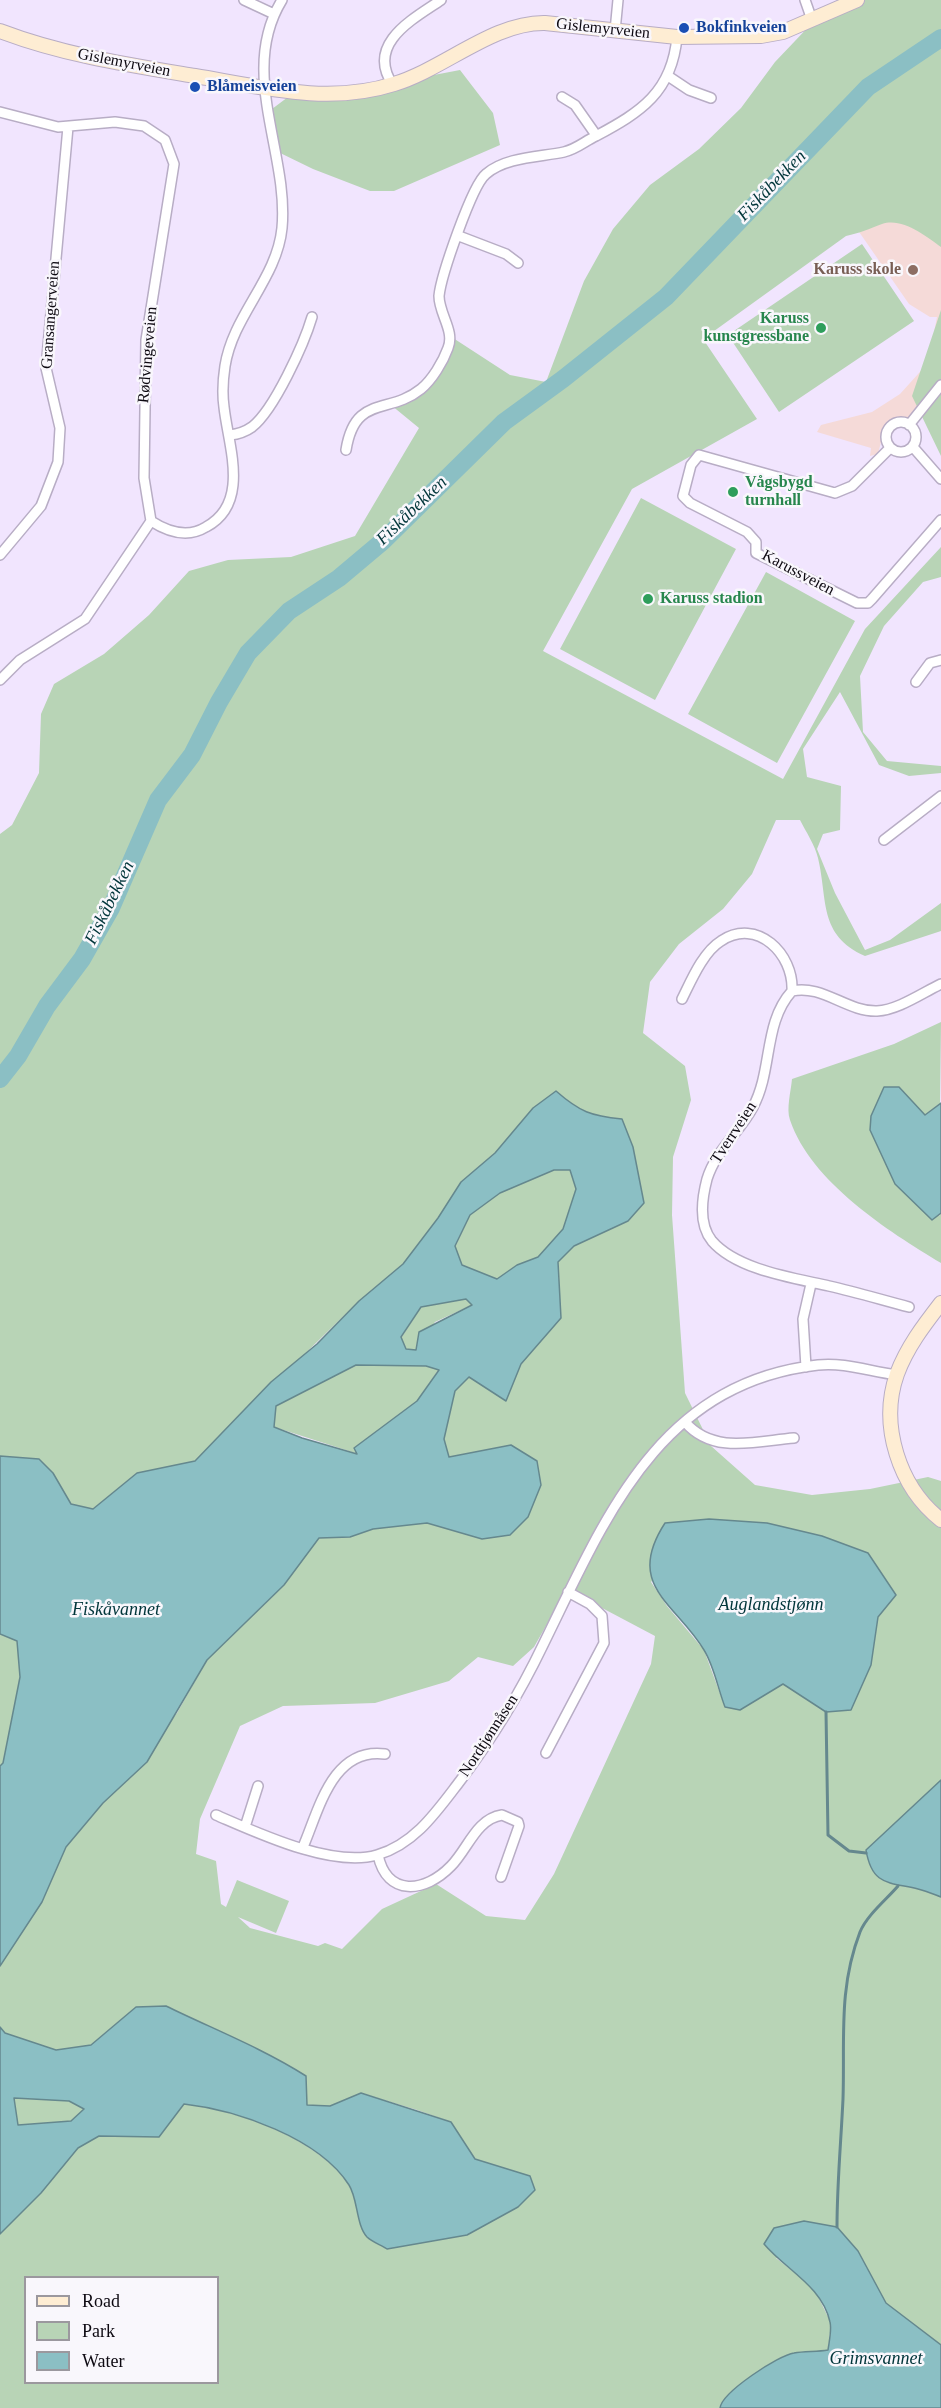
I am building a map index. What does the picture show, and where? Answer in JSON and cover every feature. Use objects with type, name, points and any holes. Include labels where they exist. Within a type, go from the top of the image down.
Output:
[{"type":"street","points":[[244,0],[274,14]]},
{"type":"street","points":[[0,680],[20,660],[86,619],[151,521],[167,529],[187,533],[199,531],[220,517],[232,498],[230,435],[223,394],[229,348],[241,319],[274,261],[282,227],[282,204],[264,88],[266,54],[274,14],[282,0]]},
{"type":"street","points":[[393,85],[386,71],[386,52],[390,41],[405,24],[441,0]]},
{"type":"street","points":[[615,32],[618,0]]},
{"type":"street","points":[[806,0],[812,20]]},
{"type":"street","name":"Gislemyrveien","points":[[0,31],[86,56],[264,88],[330,95],[352,94],[393,85],[421,75],[498,33],[518,26],[545,23],[677,37],[767,35],[812,20],[857,0]]},
{"type":"street","points":[[346,450],[350,432],[361,414],[421,390],[446,352],[451,337],[443,319],[440,295],[473,194],[485,174],[504,165],[578,148],[596,135],[623,122],[645,105],[668,76],[675,54],[677,37]]},
{"type":"street","points":[[668,76],[689,90],[711,98]]},
{"type":"street","points":[[562,97],[575,105],[596,135]]},
{"type":"street","name":"Rødvingeveien","points":[[0,112],[68,127],[115,122],[144,126],[165,140],[174,164],[146,340],[144,478],[151,521]]},
{"type":"street","name":"Gransangerveien","points":[[0,555],[27,526],[41,506],[51,485],[59,455],[60,428],[46,368],[68,127]]},
{"type":"street","points":[[459,236],[506,254],[518,263]]},
{"type":"street","points":[[230,435],[244,432],[254,426],[265,412],[300,350],[312,317]]},
{"type":"street","points":[[909,425],[941,385]]},
{"type":"street","points":[[913,447],[904,452],[890,448],[886,439],[891,426],[900,422],[909,425],[915,433],[913,447],[941,479]]},
{"type":"street","name":"Karussveien","points":[[890,448],[852,486],[835,493],[699,455],[691,465],[683,496],[690,503],[747,532],[756,542],[756,553],[857,603],[868,603],[941,520]]},
{"type":"street","points":[[916,682],[930,663],[941,660]]},
{"type":"street","points":[[884,840],[941,796]]},
{"type":"street","points":[[682,999],[714,946],[740,934],[767,940],[783,954],[791,974],[792,991],[801,989],[819,992],[873,1011],[886,1010],[941,984]]},
{"type":"street","name":"Tverrveien","points":[[792,991],[775,1019],[762,1083],[753,1108],[712,1166],[704,1191],[702,1215],[711,1239],[719,1247],[758,1268],[811,1284],[828,1286],[909,1307]]},
{"type":"street","points":[[806,1367],[803,1319],[811,1284]]},
{"type":"street","points":[[941,1303],[914,1340],[897,1375],[891,1419],[900,1464],[917,1496],[941,1520]]},
{"type":"street","name":"Nordtjønnåsen","points":[[216,1815],[335,1858],[378,1855],[404,1841],[428,1823],[466,1773],[518,1692],[603,1521],[655,1450],[685,1422],[738,1385],[806,1367],[840,1365],[897,1375]]},
{"type":"street","points":[[685,1422],[703,1437],[723,1443],[794,1438]]},
{"type":"street","points":[[546,1753],[604,1643],[602,1616],[590,1604],[568,1592]]},
{"type":"street","points":[[303,1847],[318,1806],[334,1777],[361,1756],[370,1753],[385,1754]]},
{"type":"street","points":[[245,1827],[258,1786]]},
{"type":"street","points":[[378,1855],[382,1870],[391,1882],[406,1887],[417,1885],[442,1874],[485,1822],[502,1815],[519,1821],[519,1826],[501,1877]]},
{"type":"shaded area","name":"Karuss skole","points":[[941,130],[941,376],[909,417],[894,419],[885,426],[878,454],[870,456],[871,448],[817,432],[821,425],[872,412],[900,394],[928,363],[937,317],[930,317],[909,304],[855,226]]},
{"type":"green space","points":[[851,0],[941,0],[941,247],[906,225],[898,223],[882,224],[846,236],[703,339],[757,419],[632,489],[543,651],[783,779],[865,629],[941,547],[941,577],[923,582],[884,626],[860,676],[863,732],[887,761],[941,766],[941,773],[909,776],[879,765],[840,692],[803,749],[807,777],[841,786],[840,830],[823,834],[817,849],[835,893],[865,950],[890,940],[941,903],[941,931],[865,956],[850,947],[839,938],[832,927],[825,902],[817,853],[800,820],[776,820],[752,874],[723,909],[679,944],[650,982],[643,1033],[685,1066],[691,1100],[673,1157],[672,1215],[685,1393],[711,1446],[755,1485],[812,1495],[870,1489],[928,1477],[941,1481],[941,1780],[866,1850],[873,1870],[883,1880],[941,1897],[941,2345],[886,2303],[858,2251],[776,2258],[814,2288],[831,2323],[828,2351],[816,2352],[721,2403],[720,2408],[0,2408],[0,2234],[41,2193],[78,2148],[99,2136],[158,2137],[183,2104],[227,2113],[275,2129],[318,2153],[335,2168],[352,2191],[363,2232],[369,2239],[387,2249],[410,2244],[529,2176],[475,2159],[451,2122],[417,2110],[361,2093],[330,2106],[307,2105],[306,2076],[244,2044],[136,2007],[91,2045],[56,2050],[5,2033],[0,2027],[0,1966],[42,1902],[66,1847],[177,1713],[207,1660],[284,1585],[319,1538],[350,1537],[373,1529],[427,1523],[482,1539],[468,1455],[449,1457],[444,1439],[455,1390],[469,1377],[506,1401],[521,1364],[561,1318],[558,1262],[574,1246],[628,1221],[622,1119],[586,1112],[555,1092],[533,1108],[495,1153],[461,1182],[438,1218],[403,1264],[359,1301],[195,1461],[137,1473],[93,1509],[71,1505],[53,1473],[39,1459],[0,1456],[0,834],[12,825],[39,773],[41,714],[54,684],[104,654],[149,615],[189,571],[228,560],[291,557],[355,536],[419,428],[391,405],[441,370],[450,336],[510,375],[546,382],[584,281],[613,229],[650,185],[699,149],[741,108],[775,62],[814,21]],"holes":[[[709,1519],[790,1530],[868,1553],[878,1617],[871,1665],[826,1712],[783,1684],[740,1710],[725,1707],[704,1650],[667,1606],[651,1582]],[[563,1596],[604,1609],[655,1636],[651,1664],[554,1874],[525,1920],[486,1916],[436,1884],[382,1909],[342,1949],[325,1943],[318,1946],[250,1928],[238,1917],[276,1933],[289,1901],[237,1880],[226,1907],[221,1904],[216,1861],[196,1854],[200,1819],[240,1726],[283,1706],[375,1703],[449,1681],[478,1657],[513,1666],[534,1647]]]},
{"type":"green space","points":[[460,70],[493,113],[500,145],[394,191],[370,191],[313,169],[274,150],[272,109],[288,97],[345,92]]},
{"type":"green space","name":"Karuss kunstgressbane","points":[[862,244],[914,321],[779,412],[728,335]]},
{"type":"green space","points":[[941,310],[941,456],[912,396]]},
{"type":"green space","name":"Karuss stadion","points":[[641,498],[736,549],[655,700],[560,649]]},
{"type":"green space","points":[[766,572],[855,621],[777,763],[688,714]]},
{"type":"green space","points":[[941,1022],[940,1105],[925,1115],[899,1087],[939,1216],[941,1213],[941,1263],[875,1220],[833,1184],[800,1143],[788,1111],[792,1079],[894,1044]]},
{"type":"green space","points":[[554,1170],[570,1170],[576,1189],[563,1229],[538,1258],[517,1265],[497,1280],[462,1265],[455,1247],[470,1215],[500,1193]]},
{"type":"green space","points":[[466,1299],[472,1305],[435,1322],[416,1350],[406,1349],[401,1338],[421,1307]]},
{"type":"green space","points":[[356,1365],[426,1366],[439,1369],[417,1401],[354,1448],[358,1454],[274,1427],[276,1406]]},
{"type":"green space","points":[[0,1634],[17,1641],[20,1677],[3,1763],[0,1766]]},
{"type":"green space","points":[[14,2098],[70,2101],[84,2109],[71,2121],[18,2125]]},
{"type":"water","points":[[884,1087],[899,1087],[925,1115],[941,1103],[941,1213],[932,1220],[895,1184],[870,1130],[871,1116]]},
{"type":"water","name":"Fiskåvannet","points":[[556,1091],[586,1112],[622,1119],[633,1147],[644,1203],[628,1221],[574,1246],[558,1262],[561,1318],[521,1364],[506,1401],[469,1377],[455,1391],[444,1439],[449,1457],[511,1445],[537,1461],[541,1485],[528,1517],[510,1535],[482,1539],[427,1523],[373,1529],[350,1537],[319,1538],[284,1585],[207,1660],[147,1762],[103,1803],[66,1847],[42,1902],[0,1966],[0,1766],[3,1763],[20,1677],[17,1641],[0,1634],[0,1456],[39,1459],[53,1473],[71,1504],[93,1509],[137,1473],[195,1461],[271,1382],[317,1344],[359,1301],[403,1264],[438,1218],[461,1182],[495,1153],[533,1108]],"holes":[[[554,1170],[570,1170],[576,1189],[563,1229],[538,1257],[517,1265],[497,1279],[462,1265],[455,1246],[470,1215],[500,1193]],[[466,1299],[472,1305],[419,1332],[416,1350],[406,1349],[401,1337],[421,1307]],[[356,1365],[426,1366],[439,1370],[417,1401],[354,1448],[357,1454],[274,1427],[276,1406]]]},
{"type":"water","name":"Auglandstjønn","points":[[709,1519],[767,1523],[822,1536],[868,1553],[896,1595],[878,1617],[871,1665],[851,1710],[826,1712],[783,1684],[740,1710],[725,1707],[704,1650],[659,1592],[652,1578],[650,1563],[654,1545],[665,1523]]},
{"type":"water","points":[[941,1780],[941,1897],[883,1880],[873,1870],[866,1850]]},
{"type":"water","points":[[166,2006],[289,2066],[306,2076],[307,2105],[330,2106],[361,2093],[451,2122],[475,2159],[530,2176],[535,2190],[518,2207],[467,2235],[387,2249],[371,2240],[363,2232],[349,2185],[318,2153],[298,2140],[252,2120],[205,2107],[184,2104],[159,2137],[99,2136],[78,2148],[41,2193],[0,2234],[0,2027],[5,2033],[56,2050],[91,2045],[136,2007]],"holes":[[[14,2098],[69,2101],[84,2109],[71,2121],[18,2125]]]},
{"type":"water","name":"Grimsvannet","points":[[804,2221],[837,2227],[858,2251],[886,2303],[941,2345],[941,2408],[720,2408],[723,2401],[740,2384],[776,2360],[794,2353],[828,2350],[831,2325],[826,2309],[811,2288],[764,2244],[774,2228]]},
{"type":"waterway","name":"Fiskåbekken","points":[[0,1079],[18,1056],[47,1006],[82,959],[111,908],[158,800],[192,755],[219,702],[248,653],[289,611],[339,578],[383,541],[504,422],[563,379],[666,297],[868,87],[941,38]]},
{"type":"waterway","points":[[826,1712],[828,1835],[849,1851],[866,1853]]},
{"type":"waterway","points":[[837,2227],[844,2015],[848,1974],[863,1926],[898,1886]]},
{"type":"place","name":"Bokfinkveien","points":[[684,28]]},
{"type":"place","name":"Blåmeisveien","points":[[195,87]]},
{"type":"place","name":"Karuss skole","points":[[913,270]]},
{"type":"place","name":"Karuss kunstgressbane","points":[[821,328]]},
{"type":"place","name":"Vågsbygd turnhall","points":[[733,492]]},
{"type":"place","name":"Karuss stadion","points":[[648,599]]}]
